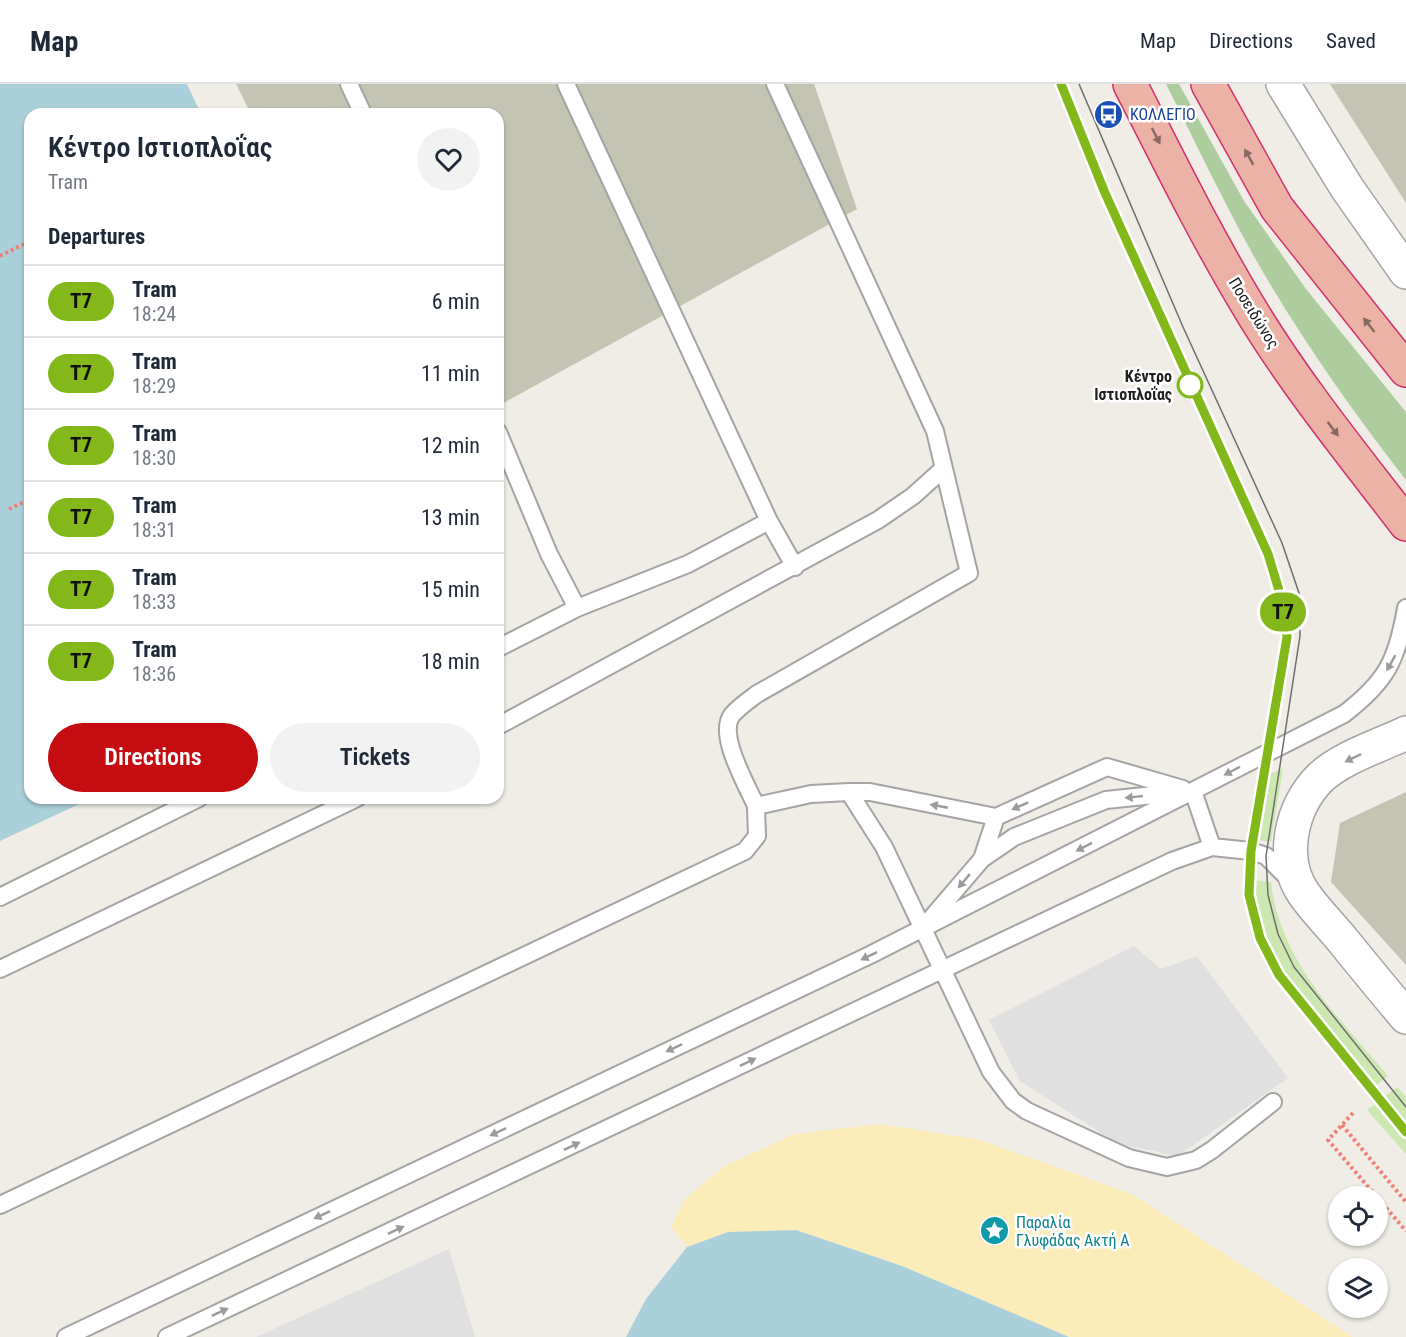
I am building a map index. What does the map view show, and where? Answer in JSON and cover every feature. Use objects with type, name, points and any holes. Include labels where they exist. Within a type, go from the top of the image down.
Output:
[{"type":"highway","name":"Ποσειδώνος","points":[[1130,84],[1202,224],[1255,317],[1298,382],[1406,524]]},
{"type":"highway","points":[[1208,84],[1277,208],[1406,370]]},
{"type":"street","points":[[1283,84],[1347,188],[1406,272]]},
{"type":"street","points":[[1406,733],[1344,763],[1321,777],[1303,801],[1294,819],[1290,842],[1292,864],[1302,892],[1406,1017]]},
{"type":"lane","points":[[349,84],[360,108]]},
{"type":"lane","points":[[566,84],[769,521],[795,567]]},
{"type":"lane","points":[[0,1204],[745,851],[757,836],[756,806],[729,744],[727,732],[733,714],[757,694],[969,573],[935,431],[775,84]]},
{"type":"lane","points":[[504,446],[549,554],[578,608]]},
{"type":"lane","points":[[504,723],[878,520],[913,496],[943,469]]},
{"type":"lane","points":[[504,645],[578,608],[688,564],[769,521]]},
{"type":"lane","points":[[66,1337],[922,930],[1344,714],[1363,700],[1392,664],[1400,644],[1406,608]]},
{"type":"lane","points":[[756,806],[811,794],[870,792],[996,817],[1107,767],[1193,791]]},
{"type":"lane","points":[[1193,791],[1212,847]]},
{"type":"lane","points":[[922,930],[982,859],[1014,837],[1106,800],[1193,791]]},
{"type":"lane","points":[[849,792],[884,847],[991,1072],[1013,1101],[1027,1111],[1129,1158],[1167,1167],[1196,1160],[1273,1102]]},
{"type":"lane","points":[[0,897],[187,804]]},
{"type":"lane","points":[[0,969],[344,804]]},
{"type":"lane","points":[[982,859],[996,817]]},
{"type":"lane","points":[[167,1337],[1172,861],[1212,847],[1266,856],[1302,892]]},
{"type":"path","points":[[0,255],[24,244]]},
{"type":"path","points":[[9,509],[24,501]]},
{"type":"path","points":[[1353,1113],[1328,1140],[1406,1231]]},
{"type":"path","points":[[1342,1125],[1406,1202]]},
{"type":"shaded area","points":[[236,84],[814,84],[857,209],[504,403],[504,108],[248,108]]},
{"type":"shaded area","points":[[1330,84],[1406,84],[1406,203]]},
{"type":"shaded area","points":[[1406,792],[1406,965],[1331,882],[1340,823]]},
{"type":"shaded area","points":[[1134,946],[1161,969],[1197,956],[1288,1078],[1178,1156],[1118,1144],[1020,1081],[989,1020]]},
{"type":"shaded area","points":[[449,1249],[475,1337],[256,1337]]},
{"type":"green space","points":[[1166,84],[1179,84],[1244,201],[1306,289],[1406,412],[1406,480],[1333,382],[1266,278]]},
{"type":"green space","points":[[1283,769],[1271,842],[1246,838],[1256,779]]},
{"type":"green space","points":[[1246,879],[1271,882],[1286,938],[1299,963],[1332,1010],[1388,1076],[1368,1092],[1307,1020],[1271,968],[1258,940],[1249,911]]},
{"type":"green space","points":[[1397,1087],[1406,1097],[1406,1154],[1367,1110]]},
{"type":"sand","name":"Παραλία Γλυφάδας Ακτή Α","points":[[880,1124],[980,1140],[1132,1194],[1353,1337],[1069,1337],[902,1266],[796,1230],[728,1232],[687,1247],[671,1227],[684,1200],[725,1166],[794,1134]]},
{"type":"water","points":[[0,84],[187,84],[198,108],[24,108],[24,804],[79,804],[0,841]]},
{"type":"water","points":[[796,1230],[902,1266],[1069,1337],[626,1337],[646,1299],[687,1247],[728,1232]]},
{"type":"tram line","points":[[1061,84],[1096,173],[1268,554],[1281,597],[1286,637],[1251,851],[1249,895],[1260,937],[1279,975],[1406,1132]]},
{"type":"tram line","name":"Τ7","points":[[1061,84],[1096,173],[1268,554],[1281,597],[1287,637],[1251,851],[1249,895],[1260,938],[1279,975],[1406,1132]]},
{"type":"tram line","points":[[1079,84],[1183,327],[1282,543],[1299,593],[1300,636],[1266,856],[1268,895],[1278,934],[1294,967],[1406,1107]]},
{"type":"place","name":"ΚΟΛΛΕΓΙΟ","points":[[1109,114]]},
{"type":"place","name":"Κέντρο Ιστιοπλοΐας","points":[[1190,385]]},
{"type":"place","name":"Παραλία Γλυφάδας Ακτή Α","points":[[995,1231]]}]
